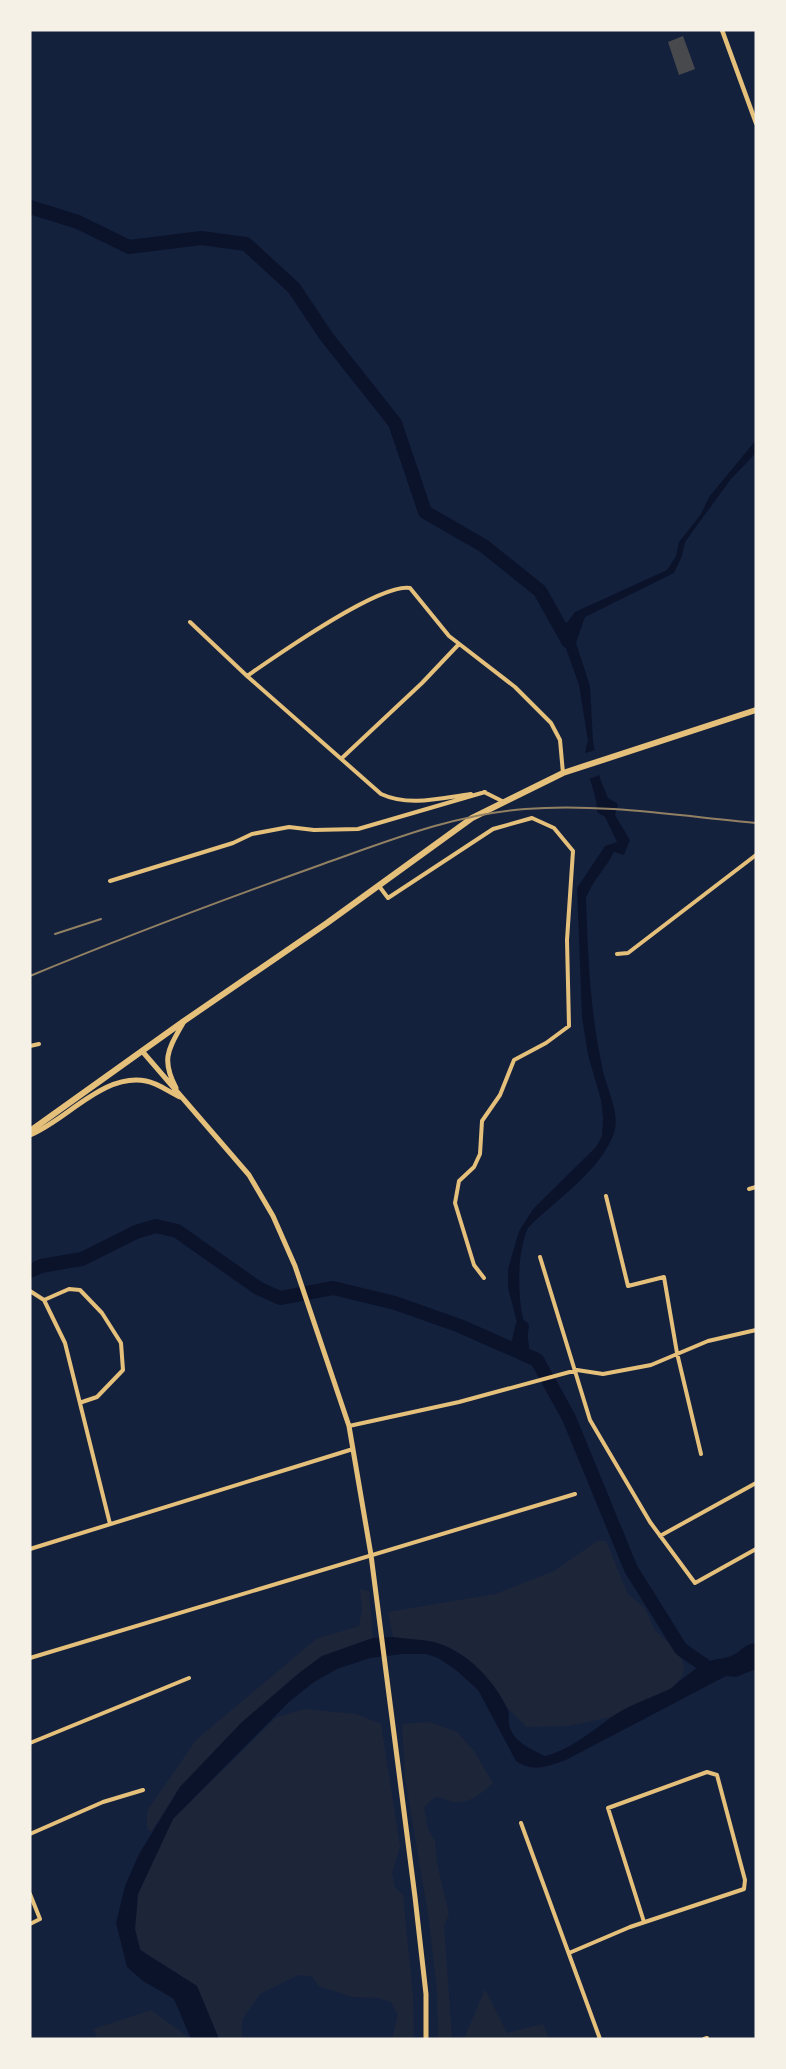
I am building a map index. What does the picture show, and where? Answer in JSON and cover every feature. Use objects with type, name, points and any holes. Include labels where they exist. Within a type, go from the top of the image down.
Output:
[{"type":"main road","points":[[30,1133],[184,1021],[379,886],[443,837],[502,801],[563,773],[756,710]]},
{"type":"main road","points":[[182,1098],[167,1064],[167,1052],[184,1021]]},
{"type":"main road","points":[[142,1051],[249,1175],[284,1237],[349,1426],[371,1555],[399,1772],[425,1983],[426,2039]]},
{"type":"main road","points":[[30,1133],[46,1128],[108,1086],[119,1083],[146,1081],[182,1098]]},
{"type":"street","points":[[722,30],[756,123]]},
{"type":"street","points":[[247,676],[306,635],[382,592],[399,587],[410,588],[459,644],[515,687],[552,723],[560,740],[563,773]]},
{"type":"street","points":[[190,622],[247,676],[381,794],[396,801],[425,800],[485,792],[502,801]]},
{"type":"street","points":[[342,758],[422,683],[459,644]]},
{"type":"street","points":[[110,881],[233,843],[252,834],[289,827],[314,830],[358,829],[485,792]]},
{"type":"street","points":[[379,886],[388,898],[493,829],[532,818],[554,828],[573,851],[567,940],[569,1026],[546,1043],[514,1060],[500,1095],[482,1121],[480,1154],[474,1167],[459,1181],[455,1203],[459,1219],[474,1264],[484,1278]]},
{"type":"street","points":[[617,954],[628,953],[756,855]]},
{"type":"street","points":[[30,1046],[39,1044]]},
{"type":"street","points":[[749,1189],[756,1187]]},
{"type":"street","points":[[606,1196],[628,1286],[664,1277],[676,1353],[701,1454]]},
{"type":"street","points":[[540,1257],[577,1370],[590,1420],[660,1536],[695,1583],[756,1549]]},
{"type":"street","points":[[44,1300],[69,1289],[80,1290],[102,1313],[121,1343],[123,1370],[97,1397],[82,1402]]},
{"type":"street","points":[[30,1291],[44,1300],[65,1343],[82,1402],[110,1524]]},
{"type":"street","points":[[349,1426],[459,1402],[577,1370],[603,1374],[651,1365],[708,1341],[756,1330]]},
{"type":"street","points":[[30,1549],[353,1449]]},
{"type":"street","points":[[660,1536],[756,1483]]},
{"type":"street","points":[[30,1658],[575,1494]]},
{"type":"street","points":[[30,1743],[189,1678]]},
{"type":"street","points":[[570,1953],[644,1922],[744,1889],[745,1880],[717,1775],[707,1772],[608,1808],[644,1922]]},
{"type":"street","points":[[30,1834],[103,1802],[143,1790]]},
{"type":"street","points":[[521,1823],[600,2039]]},
{"type":"street","points":[[30,1894],[40,1919],[30,1924]]},
{"type":"shaded area","points":[[756,440],[756,453],[731,479],[685,542],[682,556],[674,573],[585,617],[576,643],[590,686],[593,741],[600,778],[608,798],[618,804],[615,815],[630,840],[624,855],[614,852],[586,898],[592,1003],[598,1045],[616,1125],[607,1147],[588,1173],[528,1228],[522,1247],[519,1277],[521,1308],[529,1349],[513,1342],[520,1334],[508,1288],[508,1269],[519,1231],[533,1209],[596,1147],[602,1136],[601,1100],[588,1055],[582,1017],[577,888],[605,846],[617,842],[605,817],[597,812],[595,794],[585,759],[588,741],[579,685],[562,637],[565,625],[575,612],[667,570],[676,556],[679,542],[701,514],[709,497]]},
{"type":"shaded area","points":[[597,1541],[606,1541],[628,1594],[645,1608],[655,1630],[679,1653],[684,1665],[683,1675],[672,1688],[612,1717],[568,1726],[526,1727],[506,1706],[493,1685],[435,1643],[393,1637],[388,1612],[495,1594],[554,1571]]},
{"type":"shaded area","points":[[360,1589],[369,1591],[373,1638],[322,1656],[242,1722],[180,1787],[151,1832],[147,1829],[147,1811],[196,1740],[316,1639],[359,1626],[362,1609]]},
{"type":"shaded area","points":[[393,1637],[434,1642],[458,1652],[478,1668],[495,1688],[509,1712],[509,1723],[518,1740],[545,1756],[572,1745],[627,1708],[672,1688],[704,1664],[732,1656],[756,1643],[756,1669],[736,1677],[726,1676],[566,1760],[535,1768],[516,1761],[478,1690],[456,1670],[438,1658],[426,1654],[403,1654],[370,1658],[337,1669],[314,1682],[289,1702],[173,1819],[138,1894],[135,1929],[140,1950],[197,1986],[219,2039],[191,2039],[174,1999],[143,1981],[127,1967],[116,1923],[125,1886],[139,1854],[180,1787],[242,1722],[299,1673],[322,1656],[373,1638]]},
{"type":"shaded area","points":[[305,1709],[356,1714],[381,1724],[400,1847],[392,1873],[395,1887],[403,1895],[413,1996],[414,2039],[392,2039],[398,2015],[391,2002],[378,1998],[353,1997],[318,1986],[313,1977],[298,1975],[260,1994],[242,2020],[242,2039],[219,2039],[197,1986],[141,1950],[135,1929],[138,1894],[173,1819],[277,1717]]},
{"type":"shaded area","points":[[429,1722],[457,1732],[474,1751],[493,1783],[466,1801],[454,1802],[435,1797],[424,1807],[428,1829],[435,1841],[437,1863],[449,1914],[444,1926],[452,2039],[438,2039],[437,1990],[429,1920],[405,1778],[402,1724]]},
{"type":"shaded area","points":[[485,1989],[507,2033],[543,2024],[549,2039],[464,2039]]},
{"type":"shaded area","points":[[151,2010],[191,2039],[98,2039],[93,2029]]},
{"type":"pier","points":[[598,749],[603,774],[586,780],[583,754]]},
{"type":"building","points":[[683,36],[695,69],[679,75],[668,42]]},
{"type":"waterway","points":[[30,207],[78,222],[129,247],[201,238],[246,244],[294,288],[326,336],[395,423],[425,512],[484,546],[540,591],[568,641]]},
{"type":"waterway","points":[[30,1271],[41,1266],[82,1259],[136,1232],[156,1226],[177,1231],[258,1288],[280,1298],[333,1288],[395,1303],[460,1326],[537,1360],[569,1418],[631,1569],[681,1649],[704,1665]]},
{"type":"waterway","points":[[517,1351],[522,1327]]},
{"type":"railway","points":[[30,976],[286,877],[397,838],[473,816],[525,809],[582,808],[640,811],[756,823]]},
{"type":"railway","points":[[55,934],[101,919]]}]
